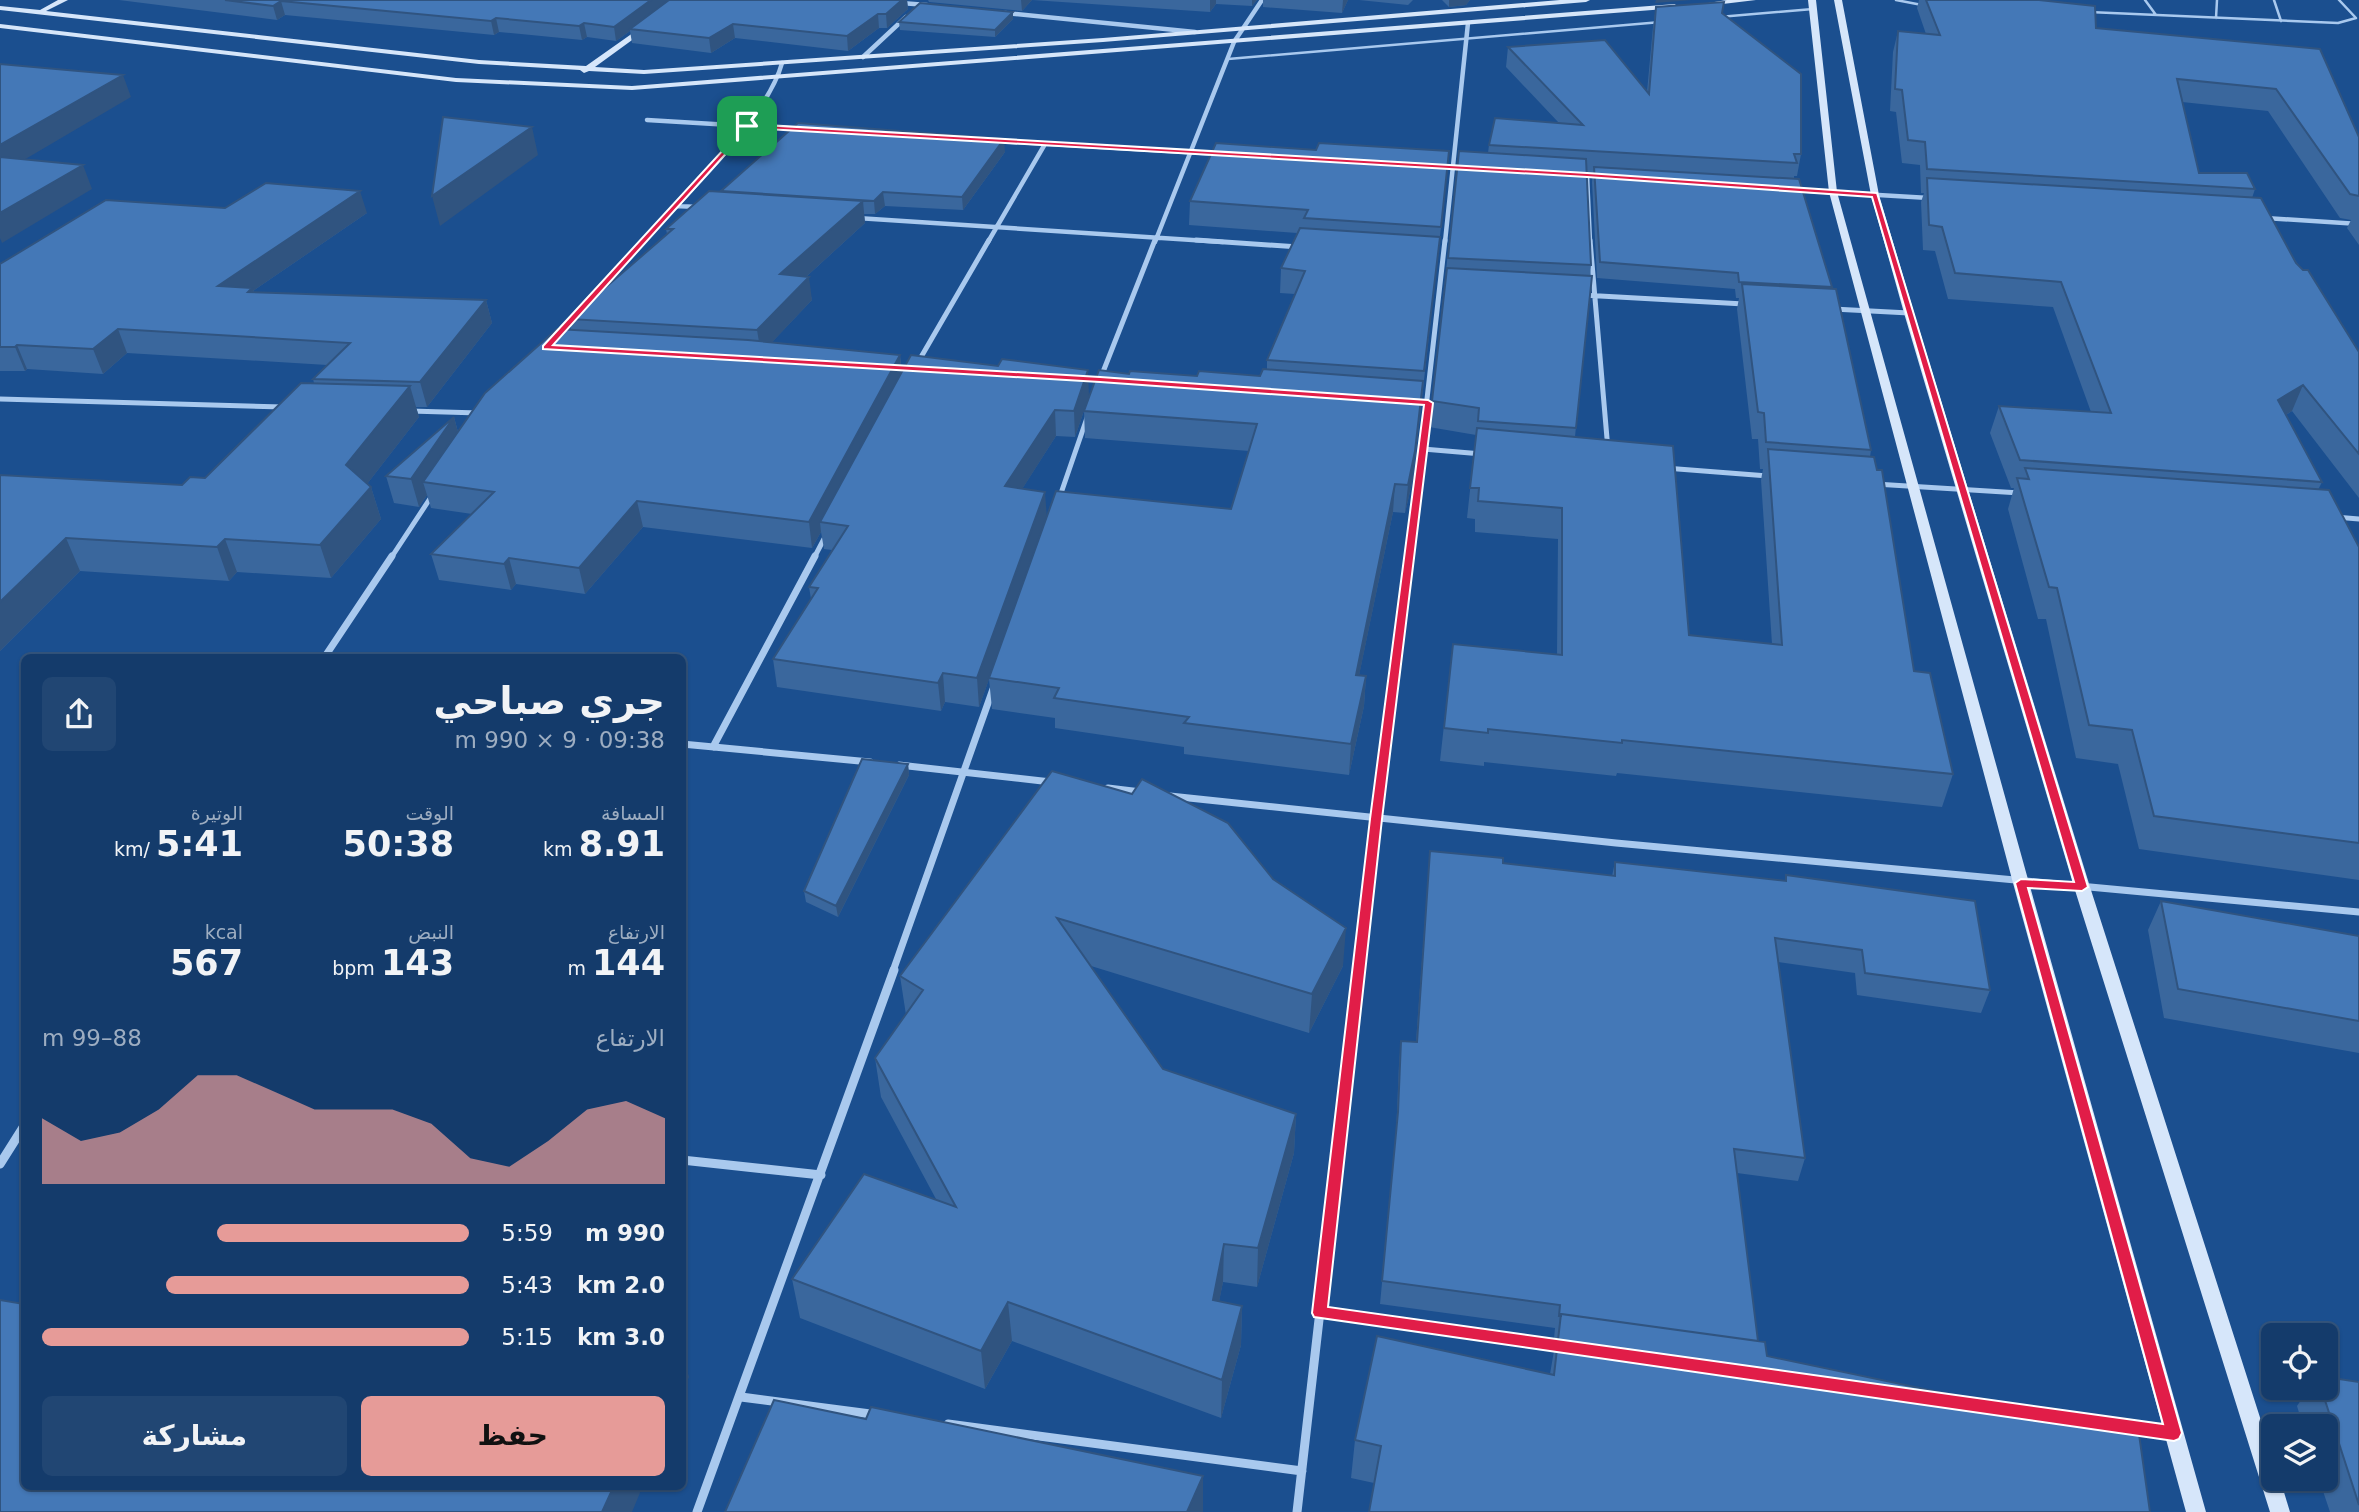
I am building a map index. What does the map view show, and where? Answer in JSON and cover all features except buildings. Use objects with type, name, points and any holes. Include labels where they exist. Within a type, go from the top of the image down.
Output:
[{"type":"street","points":[[4,26],[64,0]]},
{"type":"street","points":[[863,57],[925,0]]},
{"type":"street","points":[[1100,379],[1234,42],[1262,0]]},
{"type":"street","points":[[0,8],[41,10],[479,62],[584,71],[644,72],[1196,32],[1586,0]]},
{"type":"street","points":[[1698,4],[1752,0]]},
{"type":"street","points":[[1838,0],[1875,195],[1909,313],[2082,887],[2280,1512]]},
{"type":"street","points":[[897,3],[934,6]]},
{"type":"street","points":[[1812,4],[1833,192],[2196,1512]]},
{"type":"street","points":[[4,26],[456,80],[632,88],[1685,5]]},
{"type":"street","points":[[1003,13],[1196,32]]},
{"type":"street","points":[[564,87],[660,16]]},
{"type":"street","points":[[1297,1512],[1376,819],[1423,449],[1468,23]]},
{"type":"street","points":[[456,80],[479,62]]},
{"type":"street","points":[[555,337],[747,126],[778,78],[782,63]]},
{"type":"street","points":[[647,121],[801,130]]},
{"type":"street","points":[[991,141],[1233,155]]},
{"type":"street","points":[[928,369],[915,368],[1045,144]]},
{"type":"street","points":[[1439,166],[1466,168]]},
{"type":"street","points":[[1574,174],[1601,176]]},
{"type":"street","points":[[1587,175],[1593,295],[1610,463]]},
{"type":"street","points":[[1792,190],[1942,199]]},
{"type":"street","points":[[675,206],[703,208]]},
{"type":"street","points":[[2254,217],[2359,224]]},
{"type":"street","points":[[856,218],[1307,248]]},
{"type":"street","points":[[1430,256],[1443,257]]},
{"type":"street","points":[[1440,287],[1454,288]]},
{"type":"street","points":[[1579,294],[1756,304]]},
{"type":"street","points":[[1824,308],[1909,313]]},
{"type":"street","points":[[1087,379],[1114,380]]},
{"type":"street","points":[[0,399],[292,408]]},
{"type":"street","points":[[1415,402],[1428,403]]},
{"type":"street","points":[[1055,510],[1091,406]]},
{"type":"street","points":[[403,411],[487,414],[479,425]]},
{"type":"street","points":[[1423,449],[1490,454]]},
{"type":"street","points":[[1651,467],[1775,477]]},
{"type":"street","points":[[327,654],[440,483]]},
{"type":"street","points":[[1871,484],[2029,494]]},
{"type":"street","points":[[2332,517],[2359,519]]},
{"type":"street","points":[[713,747],[830,527]]},
{"type":"street","points":[[697,1512],[821,1175],[996,680]]},
{"type":"street","points":[[686,744],[1061,783]]},
{"type":"street","points":[[1102,788],[1376,819],[2021,883],[2359,912]]},
{"type":"street","points":[[0,1164],[21,1131]]},
{"type":"street","points":[[686,1160],[821,1175]]},
{"type":"street","points":[[1320,1313],[1581,1350]]},
{"type":"street","points":[[741,1397],[891,1417]]},
{"type":"street","points":[[2036,1414],[2174,1433]]},
{"type":"street","points":[[932,1422],[1301,1471]]},
{"type":"lane","points":[[1896,0],[1921,5]]},
{"type":"lane","points":[[2145,0],[2156,15]]},
{"type":"lane","points":[[2216,18],[2217,0]]},
{"type":"lane","points":[[2274,0],[2281,21]]},
{"type":"lane","points":[[2087,12],[2338,23],[2354,20],[2354,14],[2339,0]]},
{"type":"lane","points":[[1716,17],[1812,4]]},
{"type":"lane","points":[[1228,59],[1674,20]]},
{"type":"route","points":[[747,126],[1587,175],[1875,195],[2082,887],[2021,883],[2174,1433],[1320,1313],[1376,819],[1428,403],[1100,379],[546,347],[747,126]]}]
